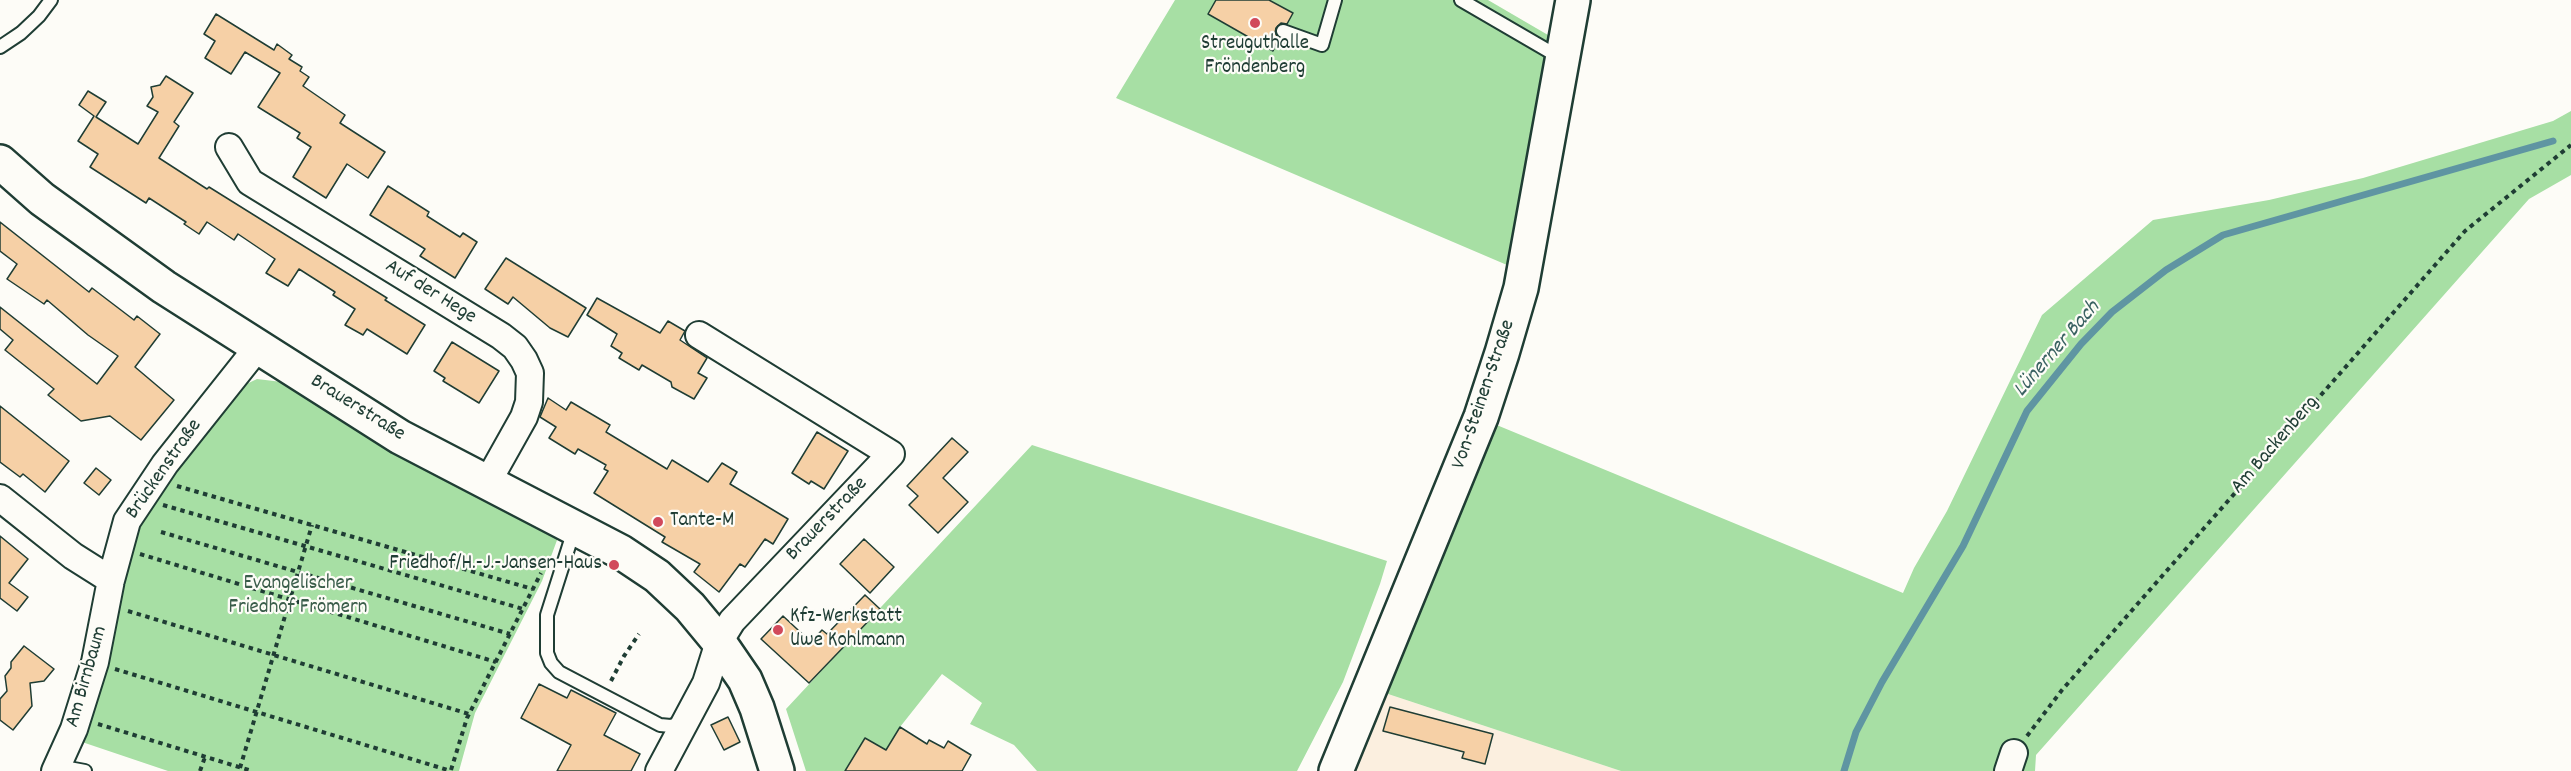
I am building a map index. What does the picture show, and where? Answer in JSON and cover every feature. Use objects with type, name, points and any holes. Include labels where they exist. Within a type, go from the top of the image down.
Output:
[{"type":"main road","name":"Von-Steinen-Straße","points":[[1336,771],[1481,417],[1502,353],[1521,288],[1574,0]]},
{"type":"main road","name":"Brauerstraße","points":[[0,162],[24,184],[94,239],[164,287],[400,437],[621,552],[657,576],[690,607],[719,642],[745,680],[757,708],[777,771]]},
{"type":"street","name":"Auf der Hege","points":[[229,147],[250,182],[501,336],[515,347],[525,360],[530,373],[530,402],[487,483]]},
{"type":"street","name":"Brauerstraße","points":[[659,771],[706,683],[719,642],[732,621],[891,454],[699,335]]},
{"type":"street","name":"Brückenstraße","points":[[111,580],[127,521],[146,489],[258,347]]},
{"type":"street","points":[[0,498],[74,556],[111,580]]},
{"type":"street","name":"Am Birnbaum","points":[[57,768],[74,729],[95,662],[111,580]]},
{"type":"lane","points":[[0,47],[21,33],[39,16],[51,0]]},
{"type":"lane","points":[[1283,31],[1322,45],[1335,0]]},
{"type":"lane","points":[[1461,0],[1563,59]]},
{"type":"lane","points":[[574,529],[547,615],[547,653],[559,672],[660,725],[671,726],[686,722]]},
{"type":"lane","points":[[57,768],[85,771]]},
{"type":"path","name":"Am Backenberg","points":[[2011,762],[2062,690],[2465,231],[2571,145]]},
{"type":"path","points":[[107,667],[451,771],[469,714],[534,589],[177,486]]},
{"type":"path","points":[[163,505],[523,609]]},
{"type":"path","points":[[240,768],[312,525]]},
{"type":"path","points":[[161,532],[510,634]]},
{"type":"path","points":[[136,553],[496,662]]},
{"type":"path","points":[[122,609],[469,714]]},
{"type":"path","points":[[604,695],[624,656],[639,634]]},
{"type":"path","points":[[92,722],[252,771]]},
{"type":"path","points":[[200,771],[205,757]]},
{"type":"shaded area","points":[[1376,690],[1621,771],[1340,771]]},
{"type":"green space","points":[[1175,0],[1488,0],[1560,42],[1514,268],[1116,98]]},
{"type":"green space","points":[[2571,111],[2571,175],[2529,199],[2036,755],[2035,771],[1621,771],[1376,690],[1487,421],[1903,593],[1914,568],[1947,511],[2042,315],[2153,220],[2269,200],[2363,178],[2553,121]]},
{"type":"green space","name":"Evangelischer Friedhof Frömern","points":[[257,379],[282,382],[348,426],[452,484],[560,532],[542,581],[475,713],[459,771],[168,771],[82,742],[130,547],[146,508],[236,389]]},
{"type":"green space","points":[[1032,445],[1387,561],[1343,682],[1297,771],[1037,771],[1014,745],[970,724],[982,703],[942,674],[900,727],[886,750],[865,738],[845,771],[806,771],[786,709]]},
{"type":"building","name":"Streuguthalle Fröndenberg","points":[[1216,0],[1269,0],[1293,13],[1287,24],[1281,23],[1276,28],[1275,33],[1279,38],[1273,51],[1208,14]]},
{"type":"building","points":[[216,14],[274,50],[277,44],[292,55],[289,59],[302,67],[300,71],[309,77],[303,86],[345,115],[340,123],[385,152],[368,178],[347,164],[326,198],[293,177],[311,147],[297,138],[300,133],[258,107],[280,73],[245,52],[231,74],[205,58],[215,41],[204,34]]},
{"type":"building","points":[[166,76],[193,93],[174,122],[179,126],[159,158],[387,298],[385,300],[425,325],[407,354],[367,329],[363,335],[345,325],[355,309],[333,295],[335,292],[299,269],[288,286],[266,273],[275,259],[238,234],[234,240],[207,222],[199,234],[184,224],[186,222],[149,198],[146,203],[90,167],[98,154],[78,141],[94,116],[79,105],[88,91],[106,102],[96,117],[138,144],[158,112],[147,106],[153,97],[151,87],[160,85]]},
{"type":"building","points":[[388,186],[429,212],[427,216],[460,237],[463,233],[477,242],[455,278],[420,256],[425,249],[370,215]]},
{"type":"building","points":[[0,222],[89,292],[92,288],[134,320],[137,316],[160,334],[135,367],[174,400],[141,440],[110,416],[81,421],[48,395],[54,389],[5,350],[13,340],[0,329],[0,307],[97,384],[118,356],[88,335],[47,300],[44,304],[7,279],[17,264],[0,251]]},
{"type":"building","points":[[506,258],[586,308],[568,337],[550,328],[513,297],[508,304],[485,289]]},
{"type":"building","points":[[597,298],[660,333],[668,321],[685,331],[680,340],[707,358],[698,373],[707,378],[694,399],[672,387],[671,382],[642,365],[639,370],[619,358],[622,353],[611,346],[617,334],[587,315]]},
{"type":"building","points":[[452,342],[499,371],[479,403],[443,381],[445,378],[434,371]]},
{"type":"building","points":[[548,398],[566,410],[571,402],[610,425],[606,432],[667,469],[672,460],[708,482],[722,463],[737,472],[730,484],[788,519],[773,544],[765,539],[745,567],[740,564],[719,592],[694,572],[700,564],[662,542],[665,537],[594,493],[608,471],[604,469],[606,465],[578,449],[575,454],[549,438],[556,427],[540,417]]},
{"type":"building","points":[[0,406],[69,461],[45,492],[23,474],[20,477],[0,462]]},
{"type":"building","points":[[817,432],[848,451],[824,489],[811,481],[809,484],[792,473]]},
{"type":"building","points":[[952,438],[968,452],[943,478],[968,502],[938,533],[909,505],[918,496],[907,486]]},
{"type":"building","points":[[96,468],[111,480],[99,495],[84,483]]},
{"type":"building","points":[[0,536],[28,559],[9,583],[28,597],[17,611],[0,598]]},
{"type":"building","points":[[864,539],[894,567],[870,593],[840,564]]},
{"type":"building","points":[[865,595],[880,609],[809,683],[761,639],[783,616],[811,642],[822,630],[827,634]]},
{"type":"building","points":[[24,646],[54,669],[44,681],[30,683],[32,706],[13,730],[0,720],[0,699],[7,691],[5,676],[11,668],[11,662]]},
{"type":"building","points":[[539,684],[567,698],[571,690],[616,713],[604,735],[640,754],[631,771],[557,771],[571,745],[521,718]]},
{"type":"building","points":[[1390,707],[1493,734],[1485,764],[1462,758],[1464,752],[1383,731]]},
{"type":"building","points":[[728,717],[740,742],[724,750],[711,725]]},
{"type":"building","points":[[900,727],[927,744],[929,740],[944,748],[948,741],[971,755],[962,771],[845,771],[865,738],[886,750]]},
{"type":"waterway","name":"Lünerner Bach","points":[[1844,771],[1856,732],[1882,682],[1963,546],[2027,411],[2081,344],[2112,312],[2166,270],[2223,235],[2553,141]]},
{"type":"place","name":"Streuguthalle Fröndenberg","points":[[1255,23]]},
{"type":"place","name":"Tante-M","points":[[658,522]]},
{"type":"place","name":"Friedhof/H.-J.-Jansen-Haus","points":[[614,565]]},
{"type":"place","name":"Kfz-Werkstatt Uwe Kohlmann","points":[[778,630]]}]
